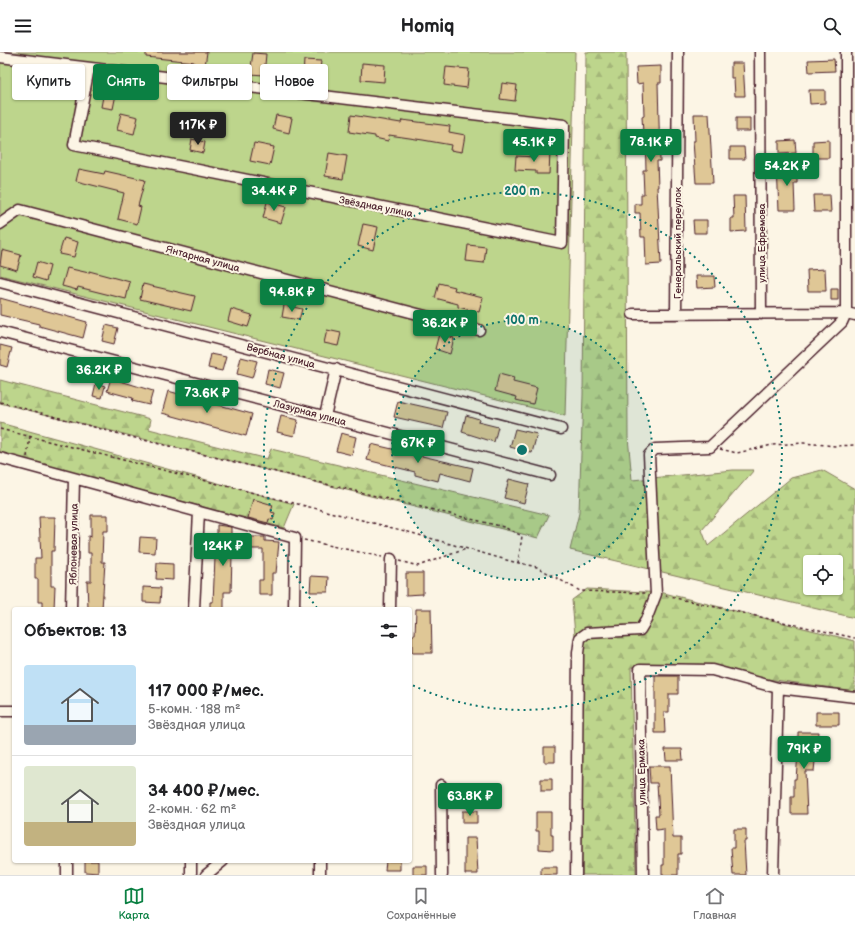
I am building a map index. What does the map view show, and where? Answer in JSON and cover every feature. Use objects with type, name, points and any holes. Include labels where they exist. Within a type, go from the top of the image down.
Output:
[{"type":"street","name":"Генеральский переулок","points":[[676,314],[678,52]]},
{"type":"street","name":"улица Ефремова","points":[[760,52],[761,314]]},
{"type":"street","points":[[576,875],[578,653],[580,638],[587,633],[640,630],[646,620],[656,594],[649,456],[655,449],[710,447],[851,314],[846,52]]},
{"type":"street","points":[[0,57],[89,68]]},
{"type":"street","name":"Звёздная улица","points":[[89,68],[564,125],[562,243],[74,145],[89,68]]},
{"type":"street","name":"Янтарная улица","points":[[0,224],[20,210],[479,330]]},
{"type":"street","name":"Вербная улица","points":[[0,282],[561,429]]},
{"type":"street","points":[[633,314],[851,314]]},
{"type":"street","name":"Лазурная улица","points":[[0,332],[550,474]]},
{"type":"street","points":[[325,416],[336,370]]},
{"type":"street","points":[[0,458],[27,464],[74,479],[295,538],[294,607]]},
{"type":"street","name":"Яблоневая улица","points":[[71,607],[74,479]]},
{"type":"street","points":[[194,607],[199,512]]},
{"type":"street","points":[[390,607],[391,559]]},
{"type":"street","name":"улица Ермака","points":[[643,875],[640,669],[712,670],[778,688]]},
{"type":"street","points":[[773,875],[778,688],[855,697]]},
{"type":"street","points":[[0,711],[12,711]]},
{"type":"street","points":[[441,785],[442,875]]},
{"type":"street","points":[[67,863],[67,875]]},
{"type":"street","points":[[191,863],[191,875]]},
{"type":"street","points":[[206,875],[221,863]]},
{"type":"street","points":[[320,863],[320,875]]},
{"type":"path","points":[[0,402],[131,437],[504,527],[522,536],[518,563]]},
{"type":"path","points":[[0,429],[405,531],[466,549],[537,567],[580,591],[656,594],[855,638]]},
{"type":"path","points":[[27,464],[30,437]]},
{"type":"path","points":[[710,447],[737,453],[772,445],[804,443],[836,446],[855,445]]},
{"type":"path","points":[[295,538],[418,566],[466,549]]},
{"type":"green space","points":[[0,52],[575,52],[565,416],[0,275]]},
{"type":"green space","points":[[586,52],[626,52],[628,437],[632,480],[733,470],[754,470],[702,530],[708,546],[791,478],[822,470],[855,489],[855,618],[570,550],[579,513],[583,395]]},
{"type":"green space","points":[[0,380],[151,419],[149,429],[267,459],[271,449],[549,515],[538,538],[0,403]]},
{"type":"green space","points":[[0,423],[294,504],[284,528],[109,482],[0,457]]},
{"type":"green space","points":[[587,589],[664,593],[855,641],[855,691],[702,670],[631,667],[636,875],[582,875],[581,706],[572,600]]},
{"type":"building","points":[[146,52],[207,52],[205,64],[193,64],[194,62],[146,57]]},
{"type":"building","points":[[253,53],[266,54],[265,64],[260,64],[260,75],[252,74]]},
{"type":"building","points":[[834,59],[835,71],[809,72],[808,60]]},
{"type":"building","points":[[304,60],[321,61],[321,64],[304,64]]},
{"type":"building","points":[[362,63],[385,65],[384,82],[361,80]]},
{"type":"building","points":[[731,63],[743,63],[745,96],[735,96],[734,78],[731,78]]},
{"type":"building","points":[[661,66],[661,83],[658,83],[660,161],[657,161],[657,187],[661,264],[646,265],[645,237],[641,237],[640,213],[635,213],[635,204],[641,204],[641,194],[644,194],[643,170],[646,170],[645,132],[643,133],[642,117],[644,116],[643,83],[637,84],[636,67]]},
{"type":"building","points":[[446,67],[469,69],[467,88],[444,85]]},
{"type":"building","points":[[502,83],[517,85],[515,101],[500,99]]},
{"type":"building","points":[[809,90],[825,90],[825,103],[810,104]]},
{"type":"building","points":[[102,100],[115,100],[113,109],[101,107]]},
{"type":"building","points":[[121,113],[138,117],[134,134],[117,130]]},
{"type":"building","points":[[694,114],[709,114],[713,183],[696,183],[693,141],[695,141]]},
{"type":"building","points":[[276,115],[292,118],[289,133],[273,129]]},
{"type":"building","points":[[351,115],[401,123],[402,120],[450,126],[449,132],[465,135],[462,152],[450,150],[451,145],[423,140],[389,135],[388,141],[375,138],[375,136],[349,132]]},
{"type":"building","points":[[736,118],[750,118],[750,131],[736,131]]},
{"type":"building","points":[[192,139],[205,142],[203,153],[190,150]]},
{"type":"building","points":[[795,140],[796,153],[779,154],[779,141]]},
{"type":"building","points":[[829,140],[829,158],[813,158],[813,141]]},
{"type":"building","points":[[254,143],[274,147],[270,165],[250,161]]},
{"type":"building","points":[[730,147],[744,147],[745,159],[730,159]]},
{"type":"building","points":[[537,152],[550,152],[549,174],[536,174],[536,171],[515,170],[516,156],[536,157]]},
{"type":"building","points":[[329,153],[347,156],[343,179],[325,176]]},
{"type":"building","points":[[797,166],[797,183],[794,183],[795,210],[779,210],[777,167]]},
{"type":"building","points":[[79,169],[104,174],[105,171],[145,180],[138,206],[141,207],[137,224],[118,219],[124,193],[76,181]]},
{"type":"building","points":[[813,195],[830,195],[831,212],[814,212]]},
{"type":"building","points":[[733,196],[745,196],[746,231],[731,232],[731,218],[734,218]]},
{"type":"building","points":[[267,202],[286,207],[281,223],[263,218]]},
{"type":"building","points":[[693,220],[707,220],[707,233],[694,233]]},
{"type":"building","points":[[363,224],[378,227],[373,250],[358,246]]},
{"type":"building","points":[[64,238],[78,242],[74,257],[59,254]]},
{"type":"building","points":[[468,245],[486,247],[484,263],[466,261]]},
{"type":"building","points":[[2,250],[21,255],[17,270],[0,265]]},
{"type":"building","points":[[37,262],[50,266],[46,281],[33,277]]},
{"type":"building","points":[[67,268],[89,273],[89,271],[130,282],[126,299],[78,287],[77,290],[62,286]]},
{"type":"building","points":[[825,269],[826,291],[808,291],[807,270]]},
{"type":"building","points":[[696,276],[714,276],[715,287],[697,288]]},
{"type":"building","points":[[439,283],[455,287],[454,290],[483,297],[479,312],[458,307],[458,304],[435,298]]},
{"type":"building","points":[[143,284],[195,296],[191,311],[140,299]]},
{"type":"building","points":[[831,289],[838,289],[838,300],[831,300]]},
{"type":"building","points":[[0,298],[87,322],[83,338],[39,326],[39,324],[0,315]]},
{"type":"building","points":[[284,305],[302,309],[299,320],[282,317]]},
{"type":"building","points":[[231,309],[252,315],[248,327],[228,321]]},
{"type":"building","points":[[106,325],[118,328],[114,344],[102,341]]},
{"type":"building","points":[[327,330],[341,333],[338,346],[324,343]]},
{"type":"building","points":[[439,334],[454,338],[450,354],[435,349]]},
{"type":"building","points":[[0,345],[12,348],[7,367],[0,365]]},
{"type":"building","points":[[211,354],[226,357],[222,371],[208,368]]},
{"type":"building","points":[[241,357],[257,361],[252,378],[237,374]]},
{"type":"building","points":[[268,369],[284,373],[280,388],[265,384]]},
{"type":"building","points":[[499,374],[514,378],[513,382],[537,388],[533,404],[516,400],[517,397],[495,391]]},
{"type":"building","points":[[111,378],[153,391],[149,405],[132,401],[133,398],[107,391]]},
{"type":"building","points":[[96,383],[105,386],[102,398],[93,396]]},
{"type":"building","points":[[168,391],[252,414],[246,436],[162,413]]},
{"type":"building","points":[[398,401],[447,412],[443,428],[394,417]]},
{"type":"building","points":[[466,415],[479,419],[478,422],[498,427],[494,442],[462,432]]},
{"type":"building","points":[[281,416],[298,420],[294,436],[277,432]]},
{"type":"building","points":[[515,429],[537,434],[532,453],[510,447]]},
{"type":"building","points":[[341,433],[356,437],[352,455],[336,451]]},
{"type":"building","points":[[371,444],[473,468],[470,481],[440,473],[438,481],[415,475],[415,472],[367,460]]},
{"type":"building","points":[[509,479],[529,484],[524,503],[504,498]]},
{"type":"building","points":[[253,499],[273,505],[271,512],[275,513],[273,520],[269,519],[268,523],[248,518]]},
{"type":"building","points":[[91,515],[108,515],[108,531],[103,531],[102,562],[105,562],[102,607],[88,607],[87,581],[91,581],[91,553],[88,553],[88,536],[91,537]]},
{"type":"building","points":[[39,517],[55,517],[54,551],[51,551],[51,586],[55,586],[54,607],[42,607],[42,602],[38,602],[38,579],[35,579],[35,558],[41,558]]},
{"type":"building","points":[[217,525],[231,527],[231,544],[237,544],[237,555],[232,555],[231,592],[224,592],[224,607],[210,607],[210,602],[213,602],[215,558],[217,558]]},
{"type":"building","points":[[140,537],[156,538],[155,553],[139,552]]},
{"type":"building","points":[[249,537],[265,537],[265,541],[279,542],[276,573],[272,573],[272,595],[259,595],[259,580],[263,580],[263,549],[249,549]]},
{"type":"building","points":[[157,563],[173,564],[173,580],[156,579]]},
{"type":"building","points":[[406,573],[423,573],[423,594],[406,595]]},
{"type":"building","points":[[311,576],[329,577],[328,592],[310,592]]},
{"type":"building","points":[[143,587],[161,588],[160,603],[143,602]]},
{"type":"building","points":[[416,609],[431,609],[432,653],[412,653],[412,635],[415,635]]},
{"type":"building","points":[[655,676],[678,676],[678,694],[669,694],[669,712],[664,712],[665,733],[655,733]]},
{"type":"building","points":[[816,712],[839,712],[839,725],[816,725]]},
{"type":"building","points":[[798,732],[818,732],[814,771],[805,771],[807,814],[791,814],[791,797],[794,797],[794,779],[796,779]]},
{"type":"building","points":[[544,747],[555,747],[555,762],[544,762]]},
{"type":"building","points":[[665,749],[682,749],[683,760],[666,760]]},
{"type":"building","points":[[649,766],[670,766],[673,838],[681,838],[681,854],[678,854],[678,875],[662,875],[662,865],[664,865],[664,829],[656,830],[655,815],[659,815],[657,783],[650,783]]},
{"type":"building","points":[[541,779],[552,779],[552,791],[541,791]]},
{"type":"building","points":[[462,811],[477,811],[477,823],[462,823]]},
{"type":"building","points":[[536,812],[551,812],[551,835],[553,835],[553,850],[539,849],[539,831],[536,831]]},
{"type":"building","points":[[734,829],[746,829],[746,841],[744,841],[746,875],[733,875],[731,848],[734,848]]},
{"type":"building","points":[[465,838],[476,838],[478,874],[465,874]]},
{"type":"building","points":[[85,863],[98,863],[98,873],[85,872]]},
{"type":"building","points":[[386,863],[400,863],[400,870],[385,870]]},
{"type":"building","points":[[413,866],[427,866],[427,875],[413,875]]},
{"type":"building","points":[[541,867],[557,867],[557,875],[541,875]]}]
